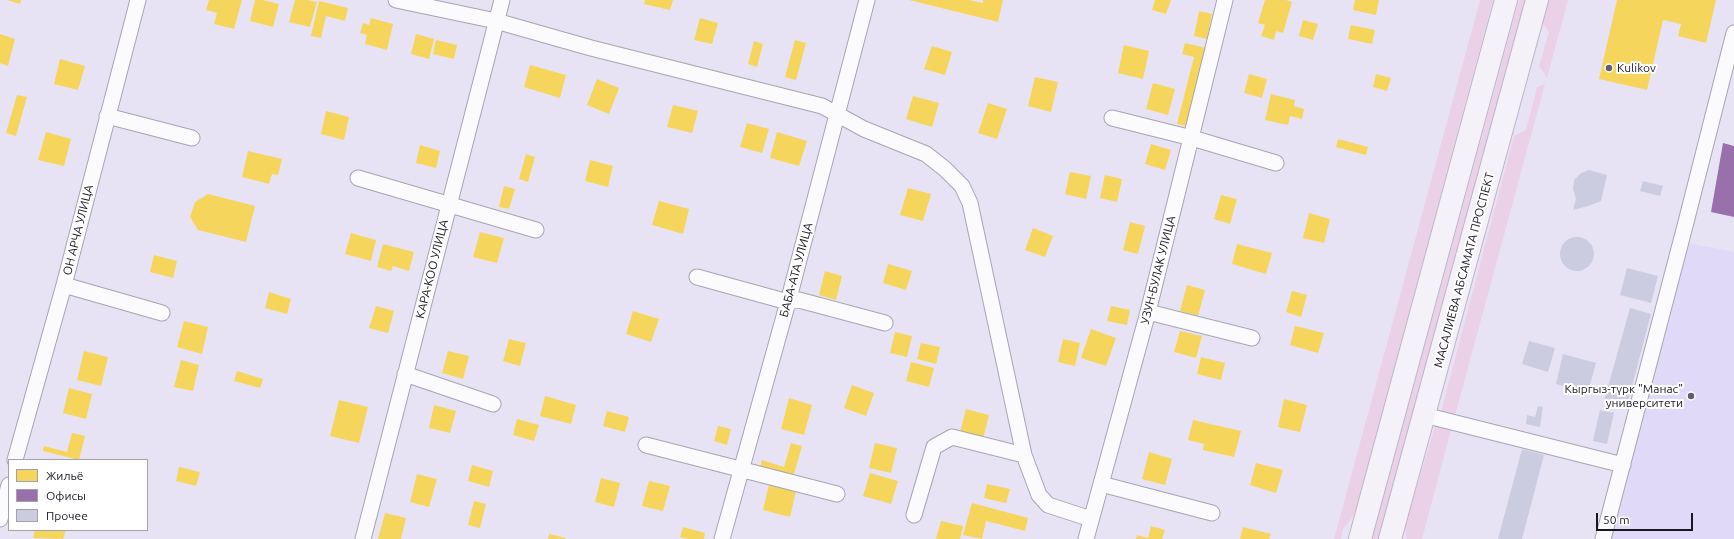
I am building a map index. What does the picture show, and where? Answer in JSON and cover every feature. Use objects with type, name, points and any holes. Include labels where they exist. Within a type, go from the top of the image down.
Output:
[{"type":"main road","points":[[1360,539],[1506,0]]},
{"type":"main road","name":"МАСАЛИЕВА АБСАМАТА ПРОСПЕКТ","points":[[1390,539],[1537,0]]},
{"type":"street","name":"ОН АРЧА УЛИЦА","points":[[19,459],[138,0]]},
{"type":"street","points":[[396,0],[496,22],[599,50],[822,106],[864,129],[926,154],[946,169],[962,186],[970,203],[1024,455],[1040,495],[1048,505],[1091,519]]},
{"type":"street","name":"КАРА-КОО УЛИЦА","points":[[363,539],[502,0]]},
{"type":"street","name":"БАБА-АТА УЛИЦА","points":[[722,539],[788,302],[867,0]]},
{"type":"street","name":"УЗУН-БУЛАК УЛИЦА","points":[[1086,539],[1148,312],[1226,0]]},
{"type":"street","points":[[1603,539],[1734,33]]},
{"type":"street","points":[[107,116],[192,138]]},
{"type":"street","points":[[1112,118],[1192,138],[1276,163]]},
{"type":"street","points":[[358,178],[449,203],[536,230]]},
{"type":"street","points":[[697,277],[788,302],[799,300],[885,323]]},
{"type":"street","points":[[64,286],[162,313]]},
{"type":"street","points":[[1148,312],[1252,338]]},
{"type":"street","points":[[405,374],[493,404]]},
{"type":"street","points":[[1424,416],[1623,465]]},
{"type":"street","points":[[914,515],[934,447],[952,437],[1024,455]]},
{"type":"street","points":[[646,445],[838,494]]},
{"type":"street","points":[[1101,484],[1212,513]]},
{"type":"street","points":[[0,519],[8,488]]},
{"type":"shaded area","points":[[1480,0],[1493,0],[1355,514],[1343,529],[1341,539],[1334,539]]},
{"type":"shaded area","points":[[1519,0],[1526,0],[1379,539],[1372,539]]},
{"type":"shaded area","points":[[1548,0],[1568,0],[1547,78],[1539,66],[1549,32],[1541,21]]},
{"type":"shaded area","points":[[1545,84],[1453,423],[1439,419],[1514,136],[1526,130],[1537,87]]},
{"type":"shaded area","name":"Кыргыз-түрк \"Манас\" университети","points":[[1688,243],[1734,252],[1734,539],[1609,539]]},
{"type":"shaded area","points":[[1435,426],[1451,430],[1422,539],[1407,539],[1405,527]]},
{"type":"building: Жильё","points":[[7,0],[21,0],[20,4]]},
{"type":"building: Жильё","points":[[209,0],[242,0],[234,29],[214,24],[217,13],[206,10]]},
{"type":"building: Жильё","points":[[255,0],[263,0],[279,4],[273,27],[250,21]]},
{"type":"building: Жильё","points":[[295,0],[317,2],[310,27],[289,22]]},
{"type":"building: Жильё","points":[[645,0],[673,0],[670,10],[644,4]]},
{"type":"building: Жильё","points":[[909,0],[969,0],[983,3],[983,0],[1003,0],[998,22]]},
{"type":"building: Жильё","points":[[1155,0],[1171,0],[1166,14],[1152,10]]},
{"type":"building: Жильё","points":[[1265,0],[1286,0],[1292,2],[1283,33],[1276,31],[1274,40],[1261,36],[1265,25],[1258,23]]},
{"type":"building: Жильё","points":[[1355,0],[1379,0],[1376,15],[1353,10]]},
{"type":"building: Жильё","points":[[1617,0],[1716,0],[1706,43],[1678,36],[1681,24],[1663,20],[1647,90],[1599,79]]},
{"type":"building: Жильё","points":[[319,1],[348,8],[345,21],[326,16],[321,38],[311,36]]},
{"type":"building: Жильё","points":[[1199,11],[1212,14],[1207,39],[1194,36]]},
{"type":"building: Жильё","points":[[371,18],[393,24],[387,50],[365,44],[367,35],[360,33],[363,23],[369,25]]},
{"type":"building: Жильё","points":[[700,18],[718,23],[712,44],[694,40]]},
{"type":"building: Жильё","points":[[1303,20],[1318,24],[1313,40],[1299,36]]},
{"type":"building: Жильё","points":[[1351,25],[1375,30],[1372,44],[1348,39]]},
{"type":"building: Жильё","points":[[0,34],[15,39],[8,66],[0,63]]},
{"type":"building: Жильё","points":[[416,34],[434,39],[429,59],[411,54]]},
{"type":"building: Жильё","points":[[436,40],[457,45],[454,59],[433,54]]},
{"type":"building: Жильё","points":[[795,40],[806,43],[796,80],[785,77]]},
{"type":"building: Жильё","points":[[754,41],[763,44],[757,67],[748,64]]},
{"type":"building: Жильё","points":[[1185,43],[1206,48],[1186,126],[1177,124],[1194,57],[1182,54]]},
{"type":"building: Жильё","points":[[1124,45],[1149,51],[1143,79],[1118,73]]},
{"type":"building: Жильё","points":[[932,46],[952,52],[945,75],[924,69]]},
{"type":"building: Жильё","points":[[60,59],[85,66],[78,90],[54,84]]},
{"type":"building: Жильё","points":[[530,65],[566,75],[560,98],[524,87]]},
{"type":"building: Жильё","points":[[1249,74],[1267,79],[1262,98],[1244,93]]},
{"type":"building: Жильё","points":[[1376,74],[1391,78],[1387,91],[1373,87]]},
{"type":"building: Жильё","points":[[1035,77],[1058,82],[1051,112],[1028,106]]},
{"type":"building: Жильё","points":[[597,79],[619,88],[609,114],[587,105]]},
{"type":"building: Жильё","points":[[1153,83],[1175,89],[1168,115],[1146,109]]},
{"type":"building: Жильё","points":[[1271,94],[1295,100],[1294,106],[1304,109],[1302,119],[1290,116],[1288,125],[1265,120]]},
{"type":"building: Жильё","points":[[17,95],[27,97],[16,136],[6,133]]},
{"type":"building: Жильё","points":[[913,96],[939,103],[932,127],[906,119]]},
{"type":"building: Жильё","points":[[988,103],[1007,109],[997,139],[978,133]]},
{"type":"building: Жильё","points":[[673,105],[698,111],[692,133],[667,127]]},
{"type":"building: Жильё","points":[[326,111],[349,117],[344,140],[321,134]]},
{"type":"building: Жильё","points":[[747,123],[769,129],[762,153],[740,147]]},
{"type":"building: Жильё","points":[[46,132],[71,139],[64,166],[38,160]]},
{"type":"building: Жильё","points":[[777,132],[807,141],[799,166],[770,158]]},
{"type":"building: Жильё","points":[[1338,139],[1368,147],[1366,155],[1336,147]]},
{"type":"building: Жильё","points":[[1151,144],[1171,150],[1165,170],[1145,164]]},
{"type":"building: Жильё","points":[[420,145],[440,151],[436,168],[416,163]]},
{"type":"building: Жильё","points":[[248,151],[282,159],[278,175],[272,174],[269,184],[242,177]]},
{"type":"building: Жильё","points":[[526,154],[535,157],[528,182],[519,179]]},
{"type":"building: Жильё","points":[[590,160],[613,166],[608,187],[585,181]]},
{"type":"building: Жильё","points":[[1070,172],[1091,176],[1086,199],[1065,194]]},
{"type":"building: Жильё","points":[[1105,175],[1122,179],[1117,202],[1100,198]]},
{"type":"building: Жильё","points":[[504,186],[515,189],[509,209],[499,207]]},
{"type":"building: Жильё","points":[[908,188],[931,194],[923,221],[900,215]]},
{"type":"building: Жильё","points":[[208,194],[255,206],[246,242],[198,230],[190,217],[195,202]]},
{"type":"building: Жильё","points":[[1221,195],[1237,199],[1230,224],[1214,219]]},
{"type":"building: Жильё","points":[[659,201],[689,209],[683,234],[652,225]]},
{"type":"building: Жильё","points":[[1309,213],[1330,219],[1324,243],[1303,238]]},
{"type":"building: Жильё","points":[[1130,222],[1145,226],[1138,254],[1123,250]]},
{"type":"building: Жильё","points":[[1033,228],[1053,236],[1045,257],[1025,250]]},
{"type":"building: Жильё","points":[[480,232],[504,238],[497,263],[473,257]]},
{"type":"building: Жильё","points":[[351,233],[376,240],[371,261],[345,254]]},
{"type":"building: Жильё","points":[[383,244],[414,252],[409,271],[393,266],[391,271],[377,267]]},
{"type":"building: Жильё","points":[[1237,244],[1272,253],[1266,274],[1232,264]]},
{"type":"building: Жильё","points":[[154,255],[177,261],[173,278],[150,272]]},
{"type":"building: Жильё","points":[[888,264],[912,271],[906,290],[883,283]]},
{"type":"building: Жильё","points":[[825,271],[842,276],[836,300],[819,295]]},
{"type":"building: Жильё","points":[[1187,285],[1205,290],[1198,316],[1180,311]]},
{"type":"building: Жильё","points":[[1292,291],[1307,295],[1301,317],[1286,312]]},
{"type":"building: Жильё","points":[[269,292],[291,299],[287,314],[265,308]]},
{"type":"building: Жильё","points":[[376,306],[394,311],[388,333],[369,328]]},
{"type":"building: Жильё","points":[[1111,306],[1130,310],[1127,325],[1107,321]]},
{"type":"building: Жильё","points":[[633,311],[659,319],[651,342],[626,334]]},
{"type":"building: Жильё","points":[[184,321],[208,327],[202,354],[177,347]]},
{"type":"building: Жильё","points":[[1295,326],[1324,333],[1318,353],[1290,345]]},
{"type":"building: Жильё","points":[[1091,329],[1116,338],[1106,366],[1081,358]]},
{"type":"building: Жильё","points":[[1180,331],[1202,336],[1196,358],[1174,352]]},
{"type":"building: Жильё","points":[[895,332],[912,336],[907,357],[890,353]]},
{"type":"building: Жильё","points":[[509,339],[526,343],[520,366],[503,361]]},
{"type":"building: Жильё","points":[[1063,339],[1080,343],[1075,366],[1058,362]]},
{"type":"building: Жильё","points":[[921,343],[940,347],[936,364],[917,359]]},
{"type":"building: Жильё","points":[[84,351],[108,357],[101,386],[77,380]]},
{"type":"building: Жильё","points":[[448,351],[469,356],[463,379],[442,373]]},
{"type":"building: Жильё","points":[[1201,357],[1225,363],[1221,380],[1197,374]]},
{"type":"building: Жильё","points":[[181,360],[199,365],[193,391],[174,387]]},
{"type":"building: Жильё","points":[[911,362],[934,368],[929,387],[906,381]]},
{"type":"building: Жильё","points":[[237,371],[263,379],[260,388],[234,381]]},
{"type":"building: Жильё","points":[[852,385],[874,393],[866,416],[844,408]]},
{"type":"building: Жильё","points":[[69,388],[92,394],[86,419],[63,413]]},
{"type":"building: Жильё","points":[[545,396],[576,405],[571,424],[540,416]]},
{"type":"building: Жильё","points":[[789,398],[812,405],[804,435],[781,429]]},
{"type":"building: Жильё","points":[[1284,399],[1307,405],[1300,432],[1278,427]]},
{"type":"building: Жильё","points":[[339,400],[368,407],[359,443],[330,436]]},
{"type":"building: Жильё","points":[[434,405],[456,411],[450,433],[429,428]]},
{"type":"building: Жильё","points":[[966,409],[989,415],[983,439],[960,433]]},
{"type":"building: Жильё","points":[[607,411],[629,417],[625,432],[603,426]]},
{"type":"building: Жильё","points":[[517,419],[539,425],[534,441],[513,435]]},
{"type":"building: Жильё","points":[[1193,420],[1241,431],[1234,457],[1203,450],[1204,444],[1188,440]]},
{"type":"building: Жильё","points":[[718,426],[731,429],[727,445],[714,441]]},
{"type":"building: Жильё","points":[[72,433],[85,436],[79,459],[43,451],[44,446],[67,452]]},
{"type":"building: Жильё","points":[[791,443],[802,446],[792,481],[759,471],[762,460],[784,467]]},
{"type":"building: Жильё","points":[[875,443],[897,448],[891,473],[869,468]]},
{"type":"building: Жильё","points":[[1149,452],[1172,459],[1165,485],[1142,479]]},
{"type":"building: Жильё","points":[[1256,463],[1283,470],[1276,493],[1250,485]]},
{"type":"building: Жильё","points":[[472,465],[493,471],[489,487],[468,481]]},
{"type":"building: Жильё","points":[[179,467],[200,472],[196,486],[176,481]]},
{"type":"building: Жильё","points":[[870,473],[898,481],[891,504],[863,496]]},
{"type":"building: Жильё","points":[[417,474],[437,479],[429,507],[410,502]]},
{"type":"building: Жильё","points":[[601,478],[620,483],[614,507],[595,502]]},
{"type":"building: Жильё","points":[[649,481],[670,486],[663,511],[642,506]]},
{"type":"building: Жильё","points":[[769,484],[796,491],[790,517],[763,510]]},
{"type":"building: Жильё","points":[[987,484],[1010,489],[1006,503],[984,498]]},
{"type":"building: Жильё","points":[[474,501],[486,504],[480,528],[468,525]]},
{"type":"building: Жильё","points":[[972,503],[1028,518],[1025,531],[986,521],[982,539],[963,535]]},
{"type":"building: Жильё","points":[[385,513],[406,518],[401,539],[378,539]]},
{"type":"building: Жильё","points":[[941,521],[963,526],[960,539],[936,539]]},
{"type":"building: Жильё","points":[[1151,526],[1165,530],[1162,539],[1136,539],[1137,535],[1148,538]]},
{"type":"building: Жильё","points":[[683,527],[705,533],[704,539],[688,539],[680,537]]},
{"type":"building: Жильё","points":[[1243,527],[1271,534],[1269,539],[1240,539]]},
{"type":"building: Жильё","points":[[35,531],[66,531],[63,539],[33,538]]},
{"type":"building: Жильё","points":[[549,534],[566,538],[548,539]]},
{"type":"building: Офисы","points":[[1723,143],[1734,146],[1734,217],[1711,212]]},
{"type":"building: Прочее","points":[[1589,170],[1607,175],[1601,201],[1573,210],[1576,199],[1573,189],[1574,180],[1581,173]]},
{"type":"building: Прочее","points":[[1643,181],[1663,186],[1660,196],[1640,191]]},
{"type":"building: Прочее","points":[[1574,237],[1580,237],[1584,238],[1591,244],[1594,254],[1593,261],[1587,268],[1580,271],[1574,271],[1570,270],[1563,264],[1560,257],[1560,251],[1561,247],[1567,240]]},
{"type":"building: Прочее","points":[[1627,268],[1658,276],[1651,303],[1620,295]]},
{"type":"building: Прочее","points":[[1630,308],[1651,314],[1626,409],[1604,401]]},
{"type":"building: Прочее","points":[[1529,341],[1555,348],[1548,372],[1522,364]]},
{"type":"building: Прочее","points":[[1563,354],[1596,363],[1588,392],[1556,384]]},
{"type":"building: Прочее","points":[[1538,406],[1543,407],[1540,427],[1526,424],[1527,415],[1535,417]]},
{"type":"building: Прочее","points":[[1600,410],[1614,413],[1607,444],[1593,441]]},
{"type":"building: Прочее","points":[[1522,449],[1544,455],[1522,539],[1498,539]]},
{"type":"place","name":"Kulikov","points":[[1609,68]]},
{"type":"place","name":"Кыргыз-түрк \"Манас\" университети","points":[[1691,396]]}]
